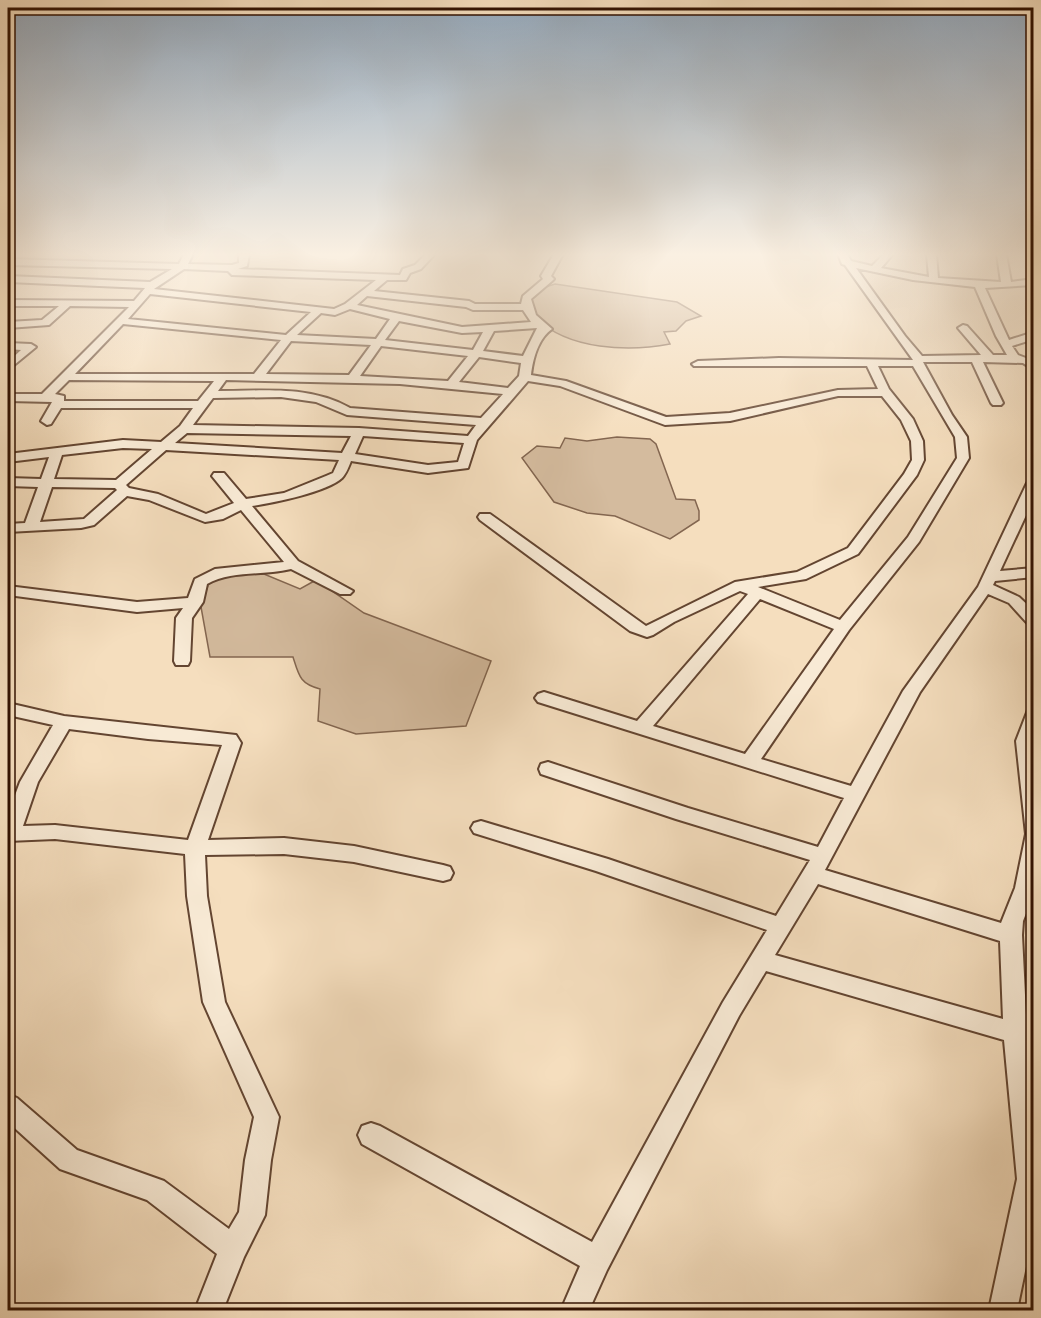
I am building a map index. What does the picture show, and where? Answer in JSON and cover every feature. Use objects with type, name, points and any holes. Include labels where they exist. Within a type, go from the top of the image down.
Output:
[{"type":"street","points":[[8,325],[45,323],[54,316]]},
{"type":"street","points":[[46,397],[125,316]]},
{"type":"street","points":[[257,378],[288,338],[313,316]]},
{"type":"street","points":[[353,378],[397,316],[435,327],[462,330],[540,325]]},
{"type":"street","points":[[8,458],[123,444],[348,457],[428,469],[463,465],[471,440],[484,422],[525,377],[527,360],[541,330],[547,329],[532,316]]},
{"type":"street","points":[[748,763],[843,627],[861,607],[932,510],[951,473],[963,458],[961,436],[946,415],[918,361],[885,316]]},
{"type":"street","points":[[992,316],[1014,358]]},
{"type":"street","points":[[120,321],[288,338],[377,342],[527,360]]},
{"type":"street","points":[[963,328],[990,358]]},
{"type":"street","points":[[452,384],[476,354],[490,329]]},
{"type":"street","points":[[1006,345],[1034,335]]},
{"type":"street","points":[[8,346],[31,347],[8,367]]},
{"type":"street","points":[[698,364],[779,361],[871,363],[1014,358],[1026,360],[1034,367]]},
{"type":"street","points":[[976,359],[997,403]]},
{"type":"street","points":[[485,517],[636,628],[647,632],[668,619],[740,585],[801,576],[853,551],[918,460],[917,441],[908,419],[886,392],[871,363]]},
{"type":"street","points":[[67,377],[353,378],[452,384],[511,392]]},
{"type":"street","points":[[525,377],[562,383],[665,421],[730,417],[838,393],[886,392]]},
{"type":"street","points":[[8,528],[85,524],[162,446],[184,429],[220,379]]},
{"type":"street","points":[[58,404],[312,397],[339,405],[347,411],[484,422]]},
{"type":"street","points":[[9,400],[60,398],[47,421]]},
{"type":"street","points":[[184,429],[359,432],[471,440]]},
{"type":"street","points":[[8,482],[122,487],[205,518],[218,516],[243,504],[286,496],[331,479],[338,475],[359,432]]},
{"type":"street","points":[[31,527],[57,452]]},
{"type":"street","points":[[219,476],[293,564],[345,591]]},
{"type":"street","points":[[575,1311],[597,1260],[731,1009],[817,865],[912,691],[987,582],[1034,483]]},
{"type":"street","points":[[182,661],[184,618],[195,602],[200,582],[215,573],[293,564]]},
{"type":"street","points":[[987,582],[1034,572]]},
{"type":"street","points":[[987,582],[1014,600],[1034,621]]},
{"type":"street","points":[[740,585],[843,627]]},
{"type":"street","points":[[8,591],[137,607],[195,602]]},
{"type":"street","points":[[640,729],[758,592]]},
{"type":"street","points":[[544,698],[856,795]]},
{"type":"street","points":[[8,709],[64,722],[148,733],[230,739],[232,743],[195,848],[197,896],[214,1002],[267,1117],[258,1160],[252,1215],[233,1249],[209,1311]]},
{"type":"street","points":[[1034,714],[1029,741],[1034,830]]},
{"type":"street","points":[[64,722],[29,782],[10,834],[55,832],[195,848],[284,846],[354,854],[443,873]]},
{"type":"street","points":[[548,769],[683,814],[1011,935]]},
{"type":"street","points":[[481,828],[601,865],[781,926]]},
{"type":"street","points":[[1004,1311],[1030,1179],[1022,1035],[1011,935],[1012,921],[1029,890],[1034,838]]},
{"type":"street","points":[[760,960],[942,1014],[1022,1035]]},
{"type":"street","points":[[8,1106],[69,1160],[155,1190],[233,1249]]},
{"type":"street","points":[[371,1135],[597,1260]]},
{"type":"shaded area","points":[[535,316],[701,316],[686,321],[676,331],[664,332],[670,344],[618,348],[565,337],[549,329]]},
{"type":"shaded area","points":[[617,437],[650,439],[656,444],[676,499],[695,500],[699,520],[670,539],[615,516],[587,513],[554,502],[522,458],[537,446],[560,448],[565,438],[587,441]]},
{"type":"shaded area","points":[[228,574],[264,574],[300,589],[316,580],[364,613],[491,661],[466,726],[356,734],[318,721],[320,689],[304,682],[293,657],[210,657],[201,607],[209,582]]}]
